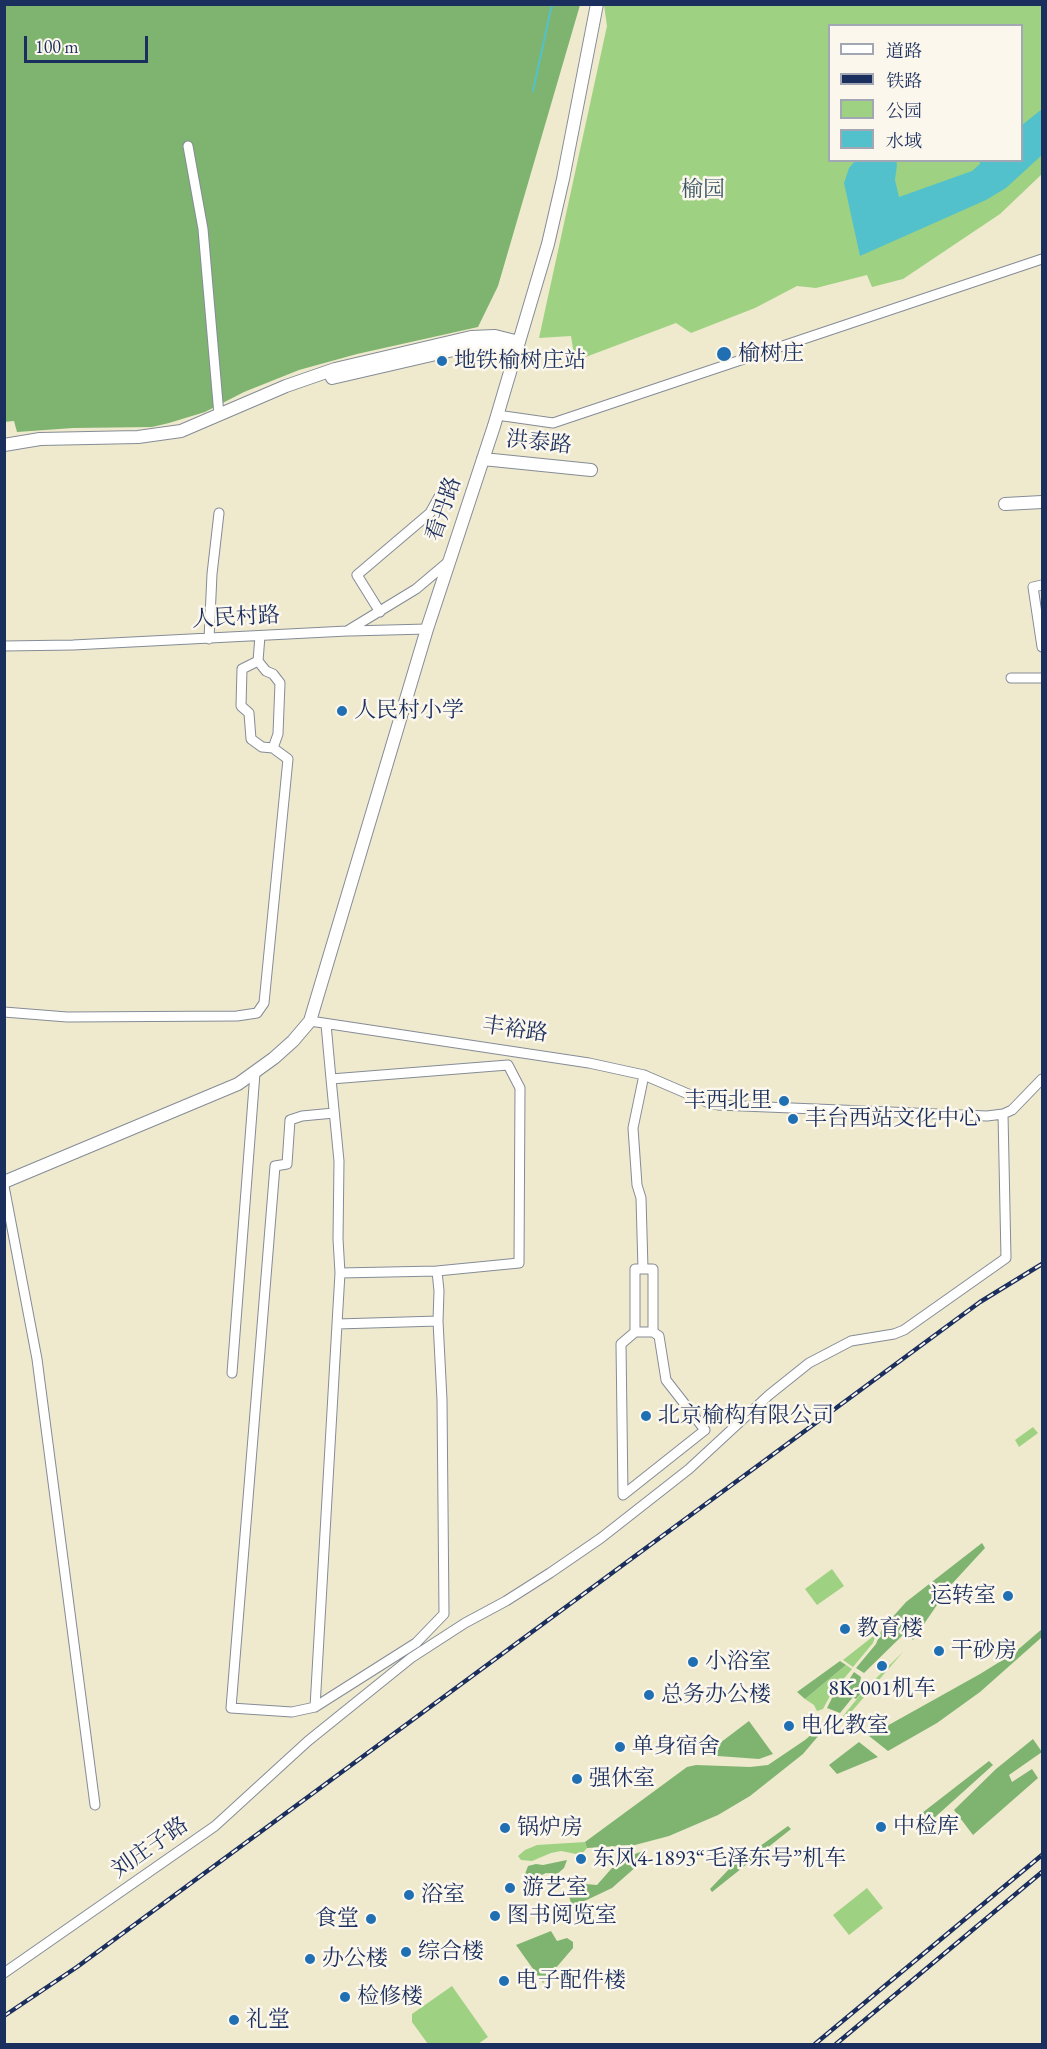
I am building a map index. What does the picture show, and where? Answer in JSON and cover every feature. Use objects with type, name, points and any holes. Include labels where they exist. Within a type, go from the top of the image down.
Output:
[{"type":"street","name":"看丹路","points":[[310,1021],[427,630],[497,415],[548,244],[597,4]]},
{"type":"street","points":[[188,146],[203,229],[219,415]]},
{"type":"street","points":[[497,415],[553,423],[1042,259]]},
{"type":"street","points":[[4,445],[65,437],[159,435],[181,431],[286,386],[334,369],[471,337],[495,336],[517,347]]},
{"type":"street","points":[[4,453],[64,445],[146,444],[171,441],[210,428],[299,388],[337,377],[481,345],[517,347]]},
{"type":"street","name":"洪泰路","points":[[483,459],[591,470]]},
{"type":"street","points":[[380,612],[357,575],[430,513],[439,501],[440,495]]},
{"type":"street","points":[[1005,504],[1042,502]]},
{"type":"street","points":[[209,639],[212,574],[219,513]]},
{"type":"street","name":"人民村路","points":[[4,646],[73,645],[347,631],[416,589],[448,562]]},
{"type":"street","points":[[1042,585],[1033,587],[1042,647]]},
{"type":"street","points":[[347,631],[427,630]]},
{"type":"street","points":[[260,636],[258,661],[266,671],[273,674],[280,684],[278,734],[273,748]]},
{"type":"street","points":[[4,1012],[67,1017],[237,1016],[257,1013],[264,1003],[288,759],[273,748],[262,747],[251,738],[249,713],[241,706],[242,669],[258,661]]},
{"type":"street","points":[[1011,678],[1042,678]]},
{"type":"street","points":[[95,1805],[38,1359],[4,1184],[220,1093],[255,1073],[294,1041],[310,1021]]},
{"type":"street","name":"丰裕路","points":[[310,1021],[549,1056],[644,1075],[718,1105],[987,1116],[1003,1114]]},
{"type":"street","points":[[315,1707],[340,1273],[339,1161],[326,1024]]},
{"type":"street","points":[[331,1079],[508,1065],[520,1088],[519,1263],[437,1271],[340,1273]]},
{"type":"street","points":[[232,1374],[255,1073]]},
{"type":"street","points":[[643,1269],[641,1198],[637,1185],[633,1128],[644,1075]]},
{"type":"street","points":[[1003,1114],[1019,1105],[1042,1079]]},
{"type":"street","points":[[334,1113],[302,1116],[290,1120],[287,1164],[275,1166],[231,1708],[292,1712],[315,1707],[416,1643],[444,1614],[442,1400],[437,1271]]},
{"type":"street","name":"刘庄子路","points":[[4,1973],[215,1826],[308,1741],[411,1658],[465,1623],[541,1579],[601,1538],[689,1469],[769,1395],[809,1363],[851,1341],[894,1334],[904,1330],[1006,1258],[1003,1114]]},
{"type":"street","points":[[635,1332],[635,1269],[653,1269],[653,1332]]},
{"type":"street","points":[[337,1324],[438,1321]]},
{"type":"street","points":[[635,1332],[653,1332],[660,1336],[666,1380],[705,1430],[623,1495],[621,1344],[635,1332]]},
{"type":"green space","points":[[4,5],[580,5],[498,286],[478,327],[357,354],[299,370],[244,392],[205,412],[152,427],[73,428],[17,432],[14,421],[4,422]]},
{"type":"green space","name":"榆园","points":[[604,5],[1042,5],[1042,174],[1000,214],[903,279],[872,287],[867,275],[816,288],[797,286],[755,308],[691,333],[676,323],[575,361],[571,336],[539,338],[607,26]]},
{"type":"green space","points":[[1033,1427],[1038,1433],[1019,1447],[1015,1440]]},
{"type":"green space","points":[[982,1543],[985,1548],[950,1586],[913,1640],[906,1632],[864,1673],[856,1668],[876,1644],[882,1629],[906,1602]]},
{"type":"green space","points":[[832,1569],[844,1586],[817,1605],[805,1589]]},
{"type":"green space","points":[[1042,1629],[1042,1637],[980,1692],[937,1723],[888,1751],[869,1736],[1014,1653]]},
{"type":"green space","points":[[876,1634],[873,1643],[853,1667],[843,1660]]},
{"type":"green space","points":[[903,1652],[846,1718],[843,1716],[865,1689]]},
{"type":"green space","points":[[840,1661],[846,1665],[805,1699],[797,1692]]},
{"type":"green space","points":[[846,1665],[852,1669],[831,1694],[823,1709],[817,1711],[814,1705],[805,1699]]},
{"type":"green space","points":[[854,1672],[861,1677],[860,1682],[865,1689],[856,1699],[853,1697],[840,1713],[827,1708],[832,1698]]},
{"type":"green space","points":[[828,1720],[831,1721],[803,1754],[750,1796],[718,1815],[669,1836],[635,1845],[587,1848],[585,1842],[687,1767],[768,1765],[805,1740]]},
{"type":"green space","points":[[749,1721],[773,1754],[759,1759],[704,1755]]},
{"type":"green space","points":[[1033,1739],[1042,1752],[1009,1775],[1012,1782],[1032,1769],[1038,1778],[973,1835],[954,1810],[996,1769]]},
{"type":"green space","points":[[859,1742],[878,1757],[837,1774],[829,1765]]},
{"type":"green space","points":[[989,1761],[993,1765],[933,1819],[922,1813]]},
{"type":"green space","points":[[788,1826],[791,1829],[712,1892],[710,1889],[731,1867]]},
{"type":"green space","points":[[585,1842],[587,1848],[581,1855],[561,1851],[532,1861],[521,1860],[518,1856],[537,1845]]},
{"type":"green space","points":[[643,1851],[646,1858],[612,1888],[572,1907],[569,1896],[585,1884],[597,1885],[619,1860]]},
{"type":"green space","points":[[567,1860],[564,1868],[557,1874],[546,1873],[529,1881],[525,1874],[528,1866]]},
{"type":"green space","points":[[867,1888],[883,1908],[849,1935],[833,1915]]},
{"type":"green space","points":[[551,1931],[557,1941],[567,1938],[573,1942],[573,1948],[543,1983],[516,1945]]},
{"type":"green space","points":[[452,1986],[488,2037],[478,2044],[428,2044],[412,2022],[412,2014]]},
{"type":"water","points":[[1042,109],[1042,155],[1006,188],[986,200],[860,256],[844,183],[849,168],[854,162],[896,162],[895,180],[899,197],[972,171],[980,162],[1023,162],[1023,124]]},
{"type":"waterway","points":[[533,91],[552,4]]},
{"type":"railway","points":[[4,2016],[77,1967],[980,1302],[1042,1264]]},
{"type":"railway","points":[[815,2044],[1042,1855]]},
{"type":"railway","points":[[836,2044],[1042,1872]]},
{"type":"place","name":"榆树庄","points":[[724,354]]},
{"type":"place","name":"地铁榆树庄站","points":[[442,361]]},
{"type":"place","name":"人民村小学","points":[[342,711]]},
{"type":"place","name":"丰西北里","points":[[784,1101]]},
{"type":"place","name":"丰台西站文化中心","points":[[793,1119]]},
{"type":"place","name":"北京榆构有限公司","points":[[646,1416]]},
{"type":"place","name":"运转室","points":[[1008,1596]]},
{"type":"place","name":"教育楼","points":[[845,1629]]},
{"type":"place","name":"干砂房","points":[[939,1651]]},
{"type":"place","name":"小浴室","points":[[693,1662]]},
{"type":"place","name":"8K-001机车","points":[[882,1666]]},
{"type":"place","name":"总务办公楼","points":[[649,1695]]},
{"type":"place","name":"电化教室","points":[[789,1726]]},
{"type":"place","name":"单身宿舍","points":[[620,1747]]},
{"type":"place","name":"强休室","points":[[577,1779]]},
{"type":"place","name":"中检库","points":[[881,1827]]},
{"type":"place","name":"锅炉房","points":[[505,1828]]},
{"type":"place","name":"东风4-1893“毛泽东号”机车","points":[[581,1859]]},
{"type":"place","name":"游艺室","points":[[510,1888]]},
{"type":"place","name":"浴室","points":[[409,1895]]},
{"type":"place","name":"图书阅览室","points":[[495,1916]]},
{"type":"place","name":"食堂","points":[[371,1919]]},
{"type":"place","name":"综合楼","points":[[406,1952]]},
{"type":"place","name":"办公楼","points":[[310,1959]]},
{"type":"place","name":"电子配件楼","points":[[504,1981]]},
{"type":"place","name":"检修楼","points":[[345,1997]]},
{"type":"place","name":"礼堂","points":[[234,2020]]}]
